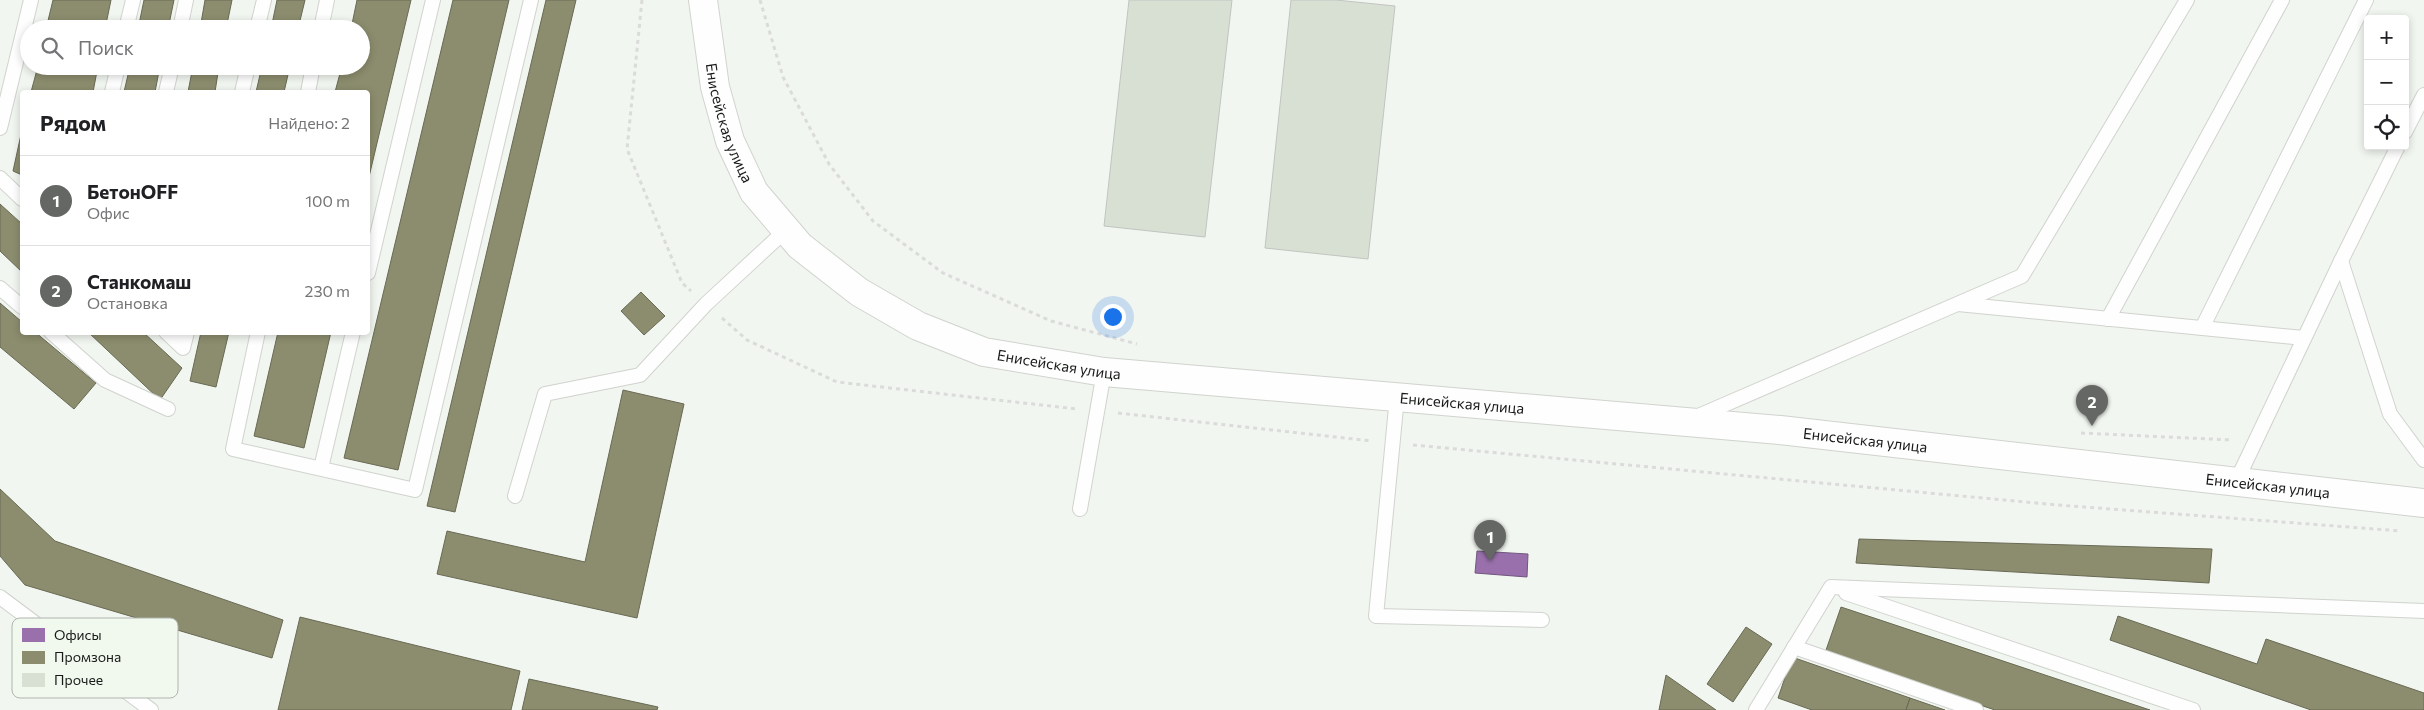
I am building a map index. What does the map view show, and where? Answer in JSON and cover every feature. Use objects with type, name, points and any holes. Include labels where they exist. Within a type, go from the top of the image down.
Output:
[{"type":"street","name":"Енисейская улица","points":[[703,0],[715,87],[730,141],[754,192],[800,246],[859,292],[918,326],[984,352],[1104,372],[1780,430],[2424,503]]},
{"type":"lane","points":[[26,20],[31,0]]},
{"type":"lane","points":[[128,20],[132,0]]},
{"type":"lane","points":[[182,20],[186,0]]},
{"type":"lane","points":[[259,20],[264,0]]},
{"type":"lane","points":[[323,20],[327,0]]},
{"type":"lane","points":[[370,265],[433,0]]},
{"type":"lane","points":[[257,335],[233,449],[415,490],[531,0]]},
{"type":"lane","points":[[1684,422],[2022,276],[2187,0]]},
{"type":"lane","points":[[2108,319],[2282,0]]},
{"type":"lane","points":[[2202,328],[2366,0]]},
{"type":"lane","points":[[0,128],[20,45]]},
{"type":"lane","points":[[112,90],[116,75]]},
{"type":"lane","points":[[166,90],[170,75]]},
{"type":"lane","points":[[242,90],[246,75]]},
{"type":"lane","points":[[308,90],[311,75]]},
{"type":"lane","points":[[2409,124],[2424,95]]},
{"type":"lane","points":[[2236,482],[2396,150]]},
{"type":"lane","points":[[0,178],[20,197]]},
{"type":"lane","points":[[515,496],[545,394],[640,375],[706,304],[786,230]]},
{"type":"lane","points":[[2341,261],[2390,414],[2424,460]]},
{"type":"lane","points":[[0,288],[20,305]]},
{"type":"lane","points":[[1957,304],[2304,338]]},
{"type":"lane","points":[[54,335],[105,380],[168,410]]},
{"type":"lane","points":[[169,335],[183,348],[186,335]]},
{"type":"lane","points":[[321,468],[352,335]]},
{"type":"lane","points":[[1080,509],[1104,372]]},
{"type":"lane","points":[[1397,398],[1376,616],[1542,620]]},
{"type":"lane","points":[[1830,587],[2424,611]]},
{"type":"lane","points":[[1756,710],[1830,587]]},
{"type":"lane","points":[[1830,587],[2193,710]]},
{"type":"lane","points":[[0,597],[28,618]]},
{"type":"lane","points":[[1794,647],[1976,710]]},
{"type":"lane","points":[[135,698],[151,710]]},
{"type":"path","points":[[760,0],[783,77],[829,164],[873,221],[943,273],[1051,321],[1146,347]]},
{"type":"path","points":[[2078,433],[2255,442]]},
{"type":"building: Офисы","points":[[1477,551],[1528,554],[1527,577],[1475,573]]},
{"type":"building: Промзона","points":[[53,0],[111,0],[107,20],[48,20]]},
{"type":"building: Промзона","points":[[144,0],[174,0],[170,20],[140,20]]},
{"type":"building: Промзона","points":[[205,0],[232,0],[228,20],[202,20]]},
{"type":"building: Промзона","points":[[277,0],[305,0],[300,20],[273,20]]},
{"type":"building: Промзона","points":[[357,0],[411,0],[370,173],[370,90],[336,90],[340,75],[370,75],[370,20],[353,20]]},
{"type":"building: Промзона","points":[[453,0],[509,0],[398,470],[344,458]]},
{"type":"building: Промзона","points":[[546,0],[576,0],[455,512],[427,506]]},
{"type":"building: Промзона","points":[[36,75],[96,75],[93,90],[32,90]]},
{"type":"building: Промзона","points":[[128,75],[158,75],[155,90],[124,90]]},
{"type":"building: Промзона","points":[[191,75],[218,75],[215,90],[188,90]]},
{"type":"building: Промзона","points":[[260,75],[288,75],[284,90],[256,90]]},
{"type":"building: Промзона","points":[[20,139],[20,174],[13,171]]},
{"type":"building: Промзона","points":[[0,204],[20,222],[20,270],[0,251]]},
{"type":"building: Промзона","points":[[641,292],[665,316],[644,335],[621,311]]},
{"type":"building: Промзона","points":[[0,303],[20,320],[20,335],[39,335],[96,383],[74,409],[0,347]]},
{"type":"building: Промзона","points":[[91,335],[146,335],[182,368],[160,400]]},
{"type":"building: Промзона","points":[[200,335],[228,335],[216,387],[190,381]]},
{"type":"building: Промзона","points":[[277,335],[330,335],[304,448],[254,436]]},
{"type":"building: Промзона","points":[[623,390],[684,404],[637,618],[437,574],[447,531],[585,562]]},
{"type":"building: Промзона","points":[[0,489],[55,541],[283,620],[272,658],[178,630],[178,618],[137,618],[25,585],[0,556]]},
{"type":"building: Промзона","points":[[1859,539],[2212,549],[2209,583],[1856,563]]},
{"type":"building: Промзона","points":[[1841,607],[2150,710],[1995,710],[1825,653]]},
{"type":"building: Промзона","points":[[2118,616],[2257,664],[2266,639],[2424,693],[2424,710],[2311,710],[2110,640]]},
{"type":"building: Промзона","points":[[300,617],[520,671],[511,710],[278,710]]},
{"type":"building: Промзона","points":[[1746,627],[1772,644],[1733,702],[1707,684]]},
{"type":"building: Промзона","points":[[1792,657],[1910,698],[1906,710],[1812,710],[1778,698]]},
{"type":"building: Промзона","points":[[1666,675],[1716,710],[1659,710]]},
{"type":"building: Промзона","points":[[529,679],[658,707],[657,710],[522,710]]},
{"type":"building: Промзона","points":[[1910,698],[1945,710],[1906,710]]},
{"type":"building: Прочее","points":[[1129,0],[1232,0],[1205,237],[1104,226]]},
{"type":"building: Прочее","points":[[1291,0],[1336,0],[1395,6],[1368,259],[1265,248]]},
{"type":"place","name":"Станкомаш","points":[[2092,426]]},
{"type":"place","name":"БетонOFF","points":[[1490,561]]}]
